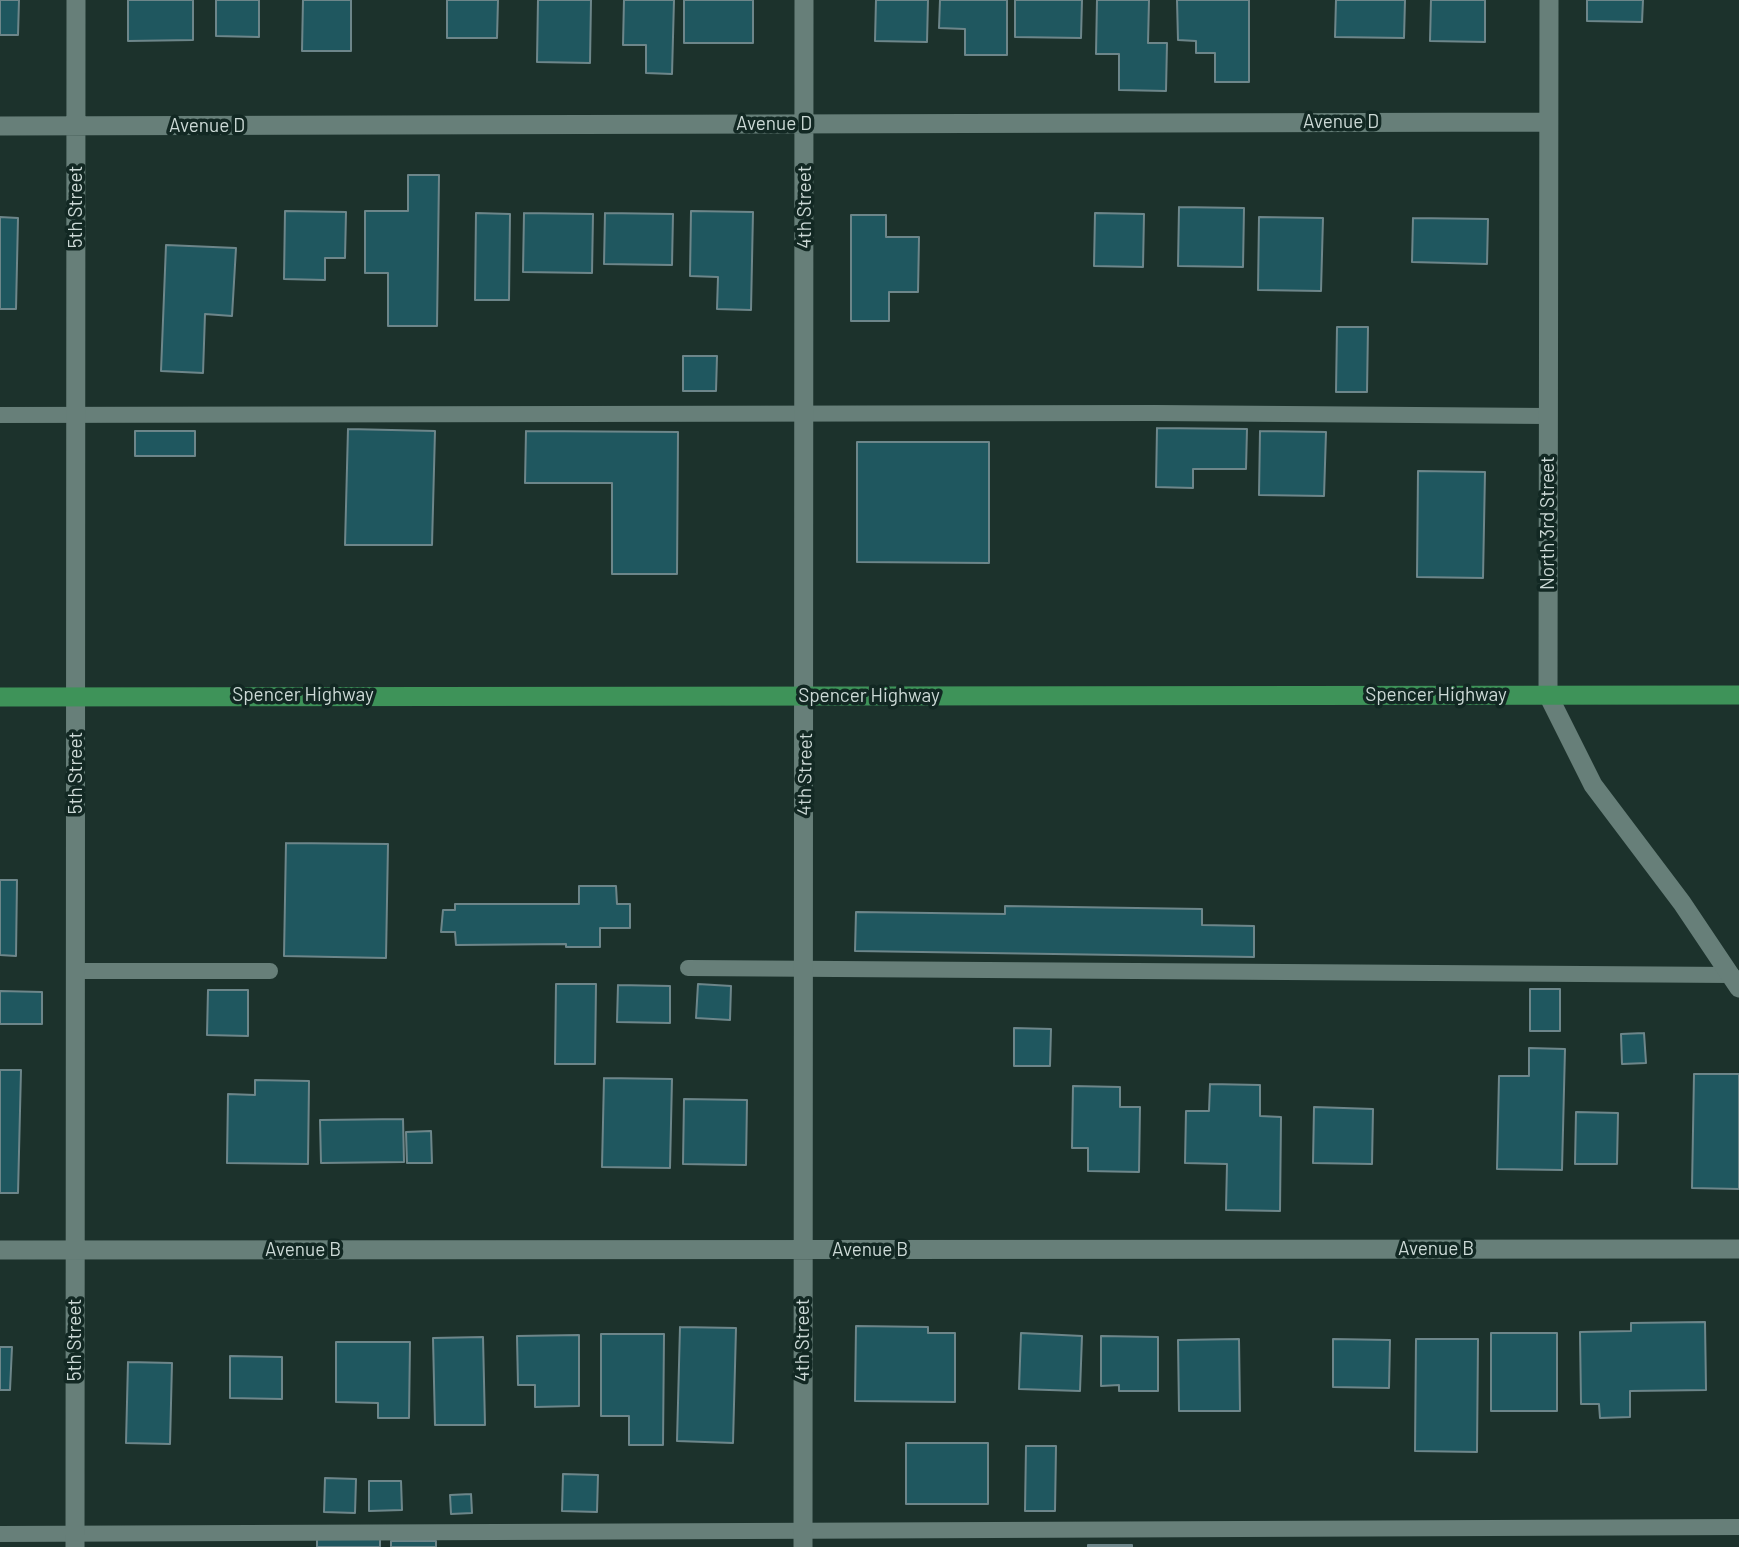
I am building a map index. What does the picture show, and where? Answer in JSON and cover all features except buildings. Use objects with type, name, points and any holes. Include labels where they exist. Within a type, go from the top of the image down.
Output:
[{"type":"main road","name":"Spencer Highway","points":[[0,697],[1739,695]]},
{"type":"street","name":"5th Street","points":[[75,1540],[76,0]]},
{"type":"street","name":"4th Street","points":[[803,1538],[806,696],[804,0]]},
{"type":"street","name":"North 3rd Street","points":[[1549,0],[1548,695],[1593,785],[1682,903],[1735,982]]},
{"type":"street","name":"Avenue D","points":[[0,126],[1548,122]]},
{"type":"street","name":"Avenue B","points":[[0,1250],[1739,1249]]},
{"type":"lane","points":[[0,415],[1547,416]]},
{"type":"lane","points":[[688,968],[1735,982]]},
{"type":"lane","points":[[75,971],[270,971]]},
{"type":"lane","points":[[0,1534],[75,1540],[803,1538],[1739,1527]]}]
